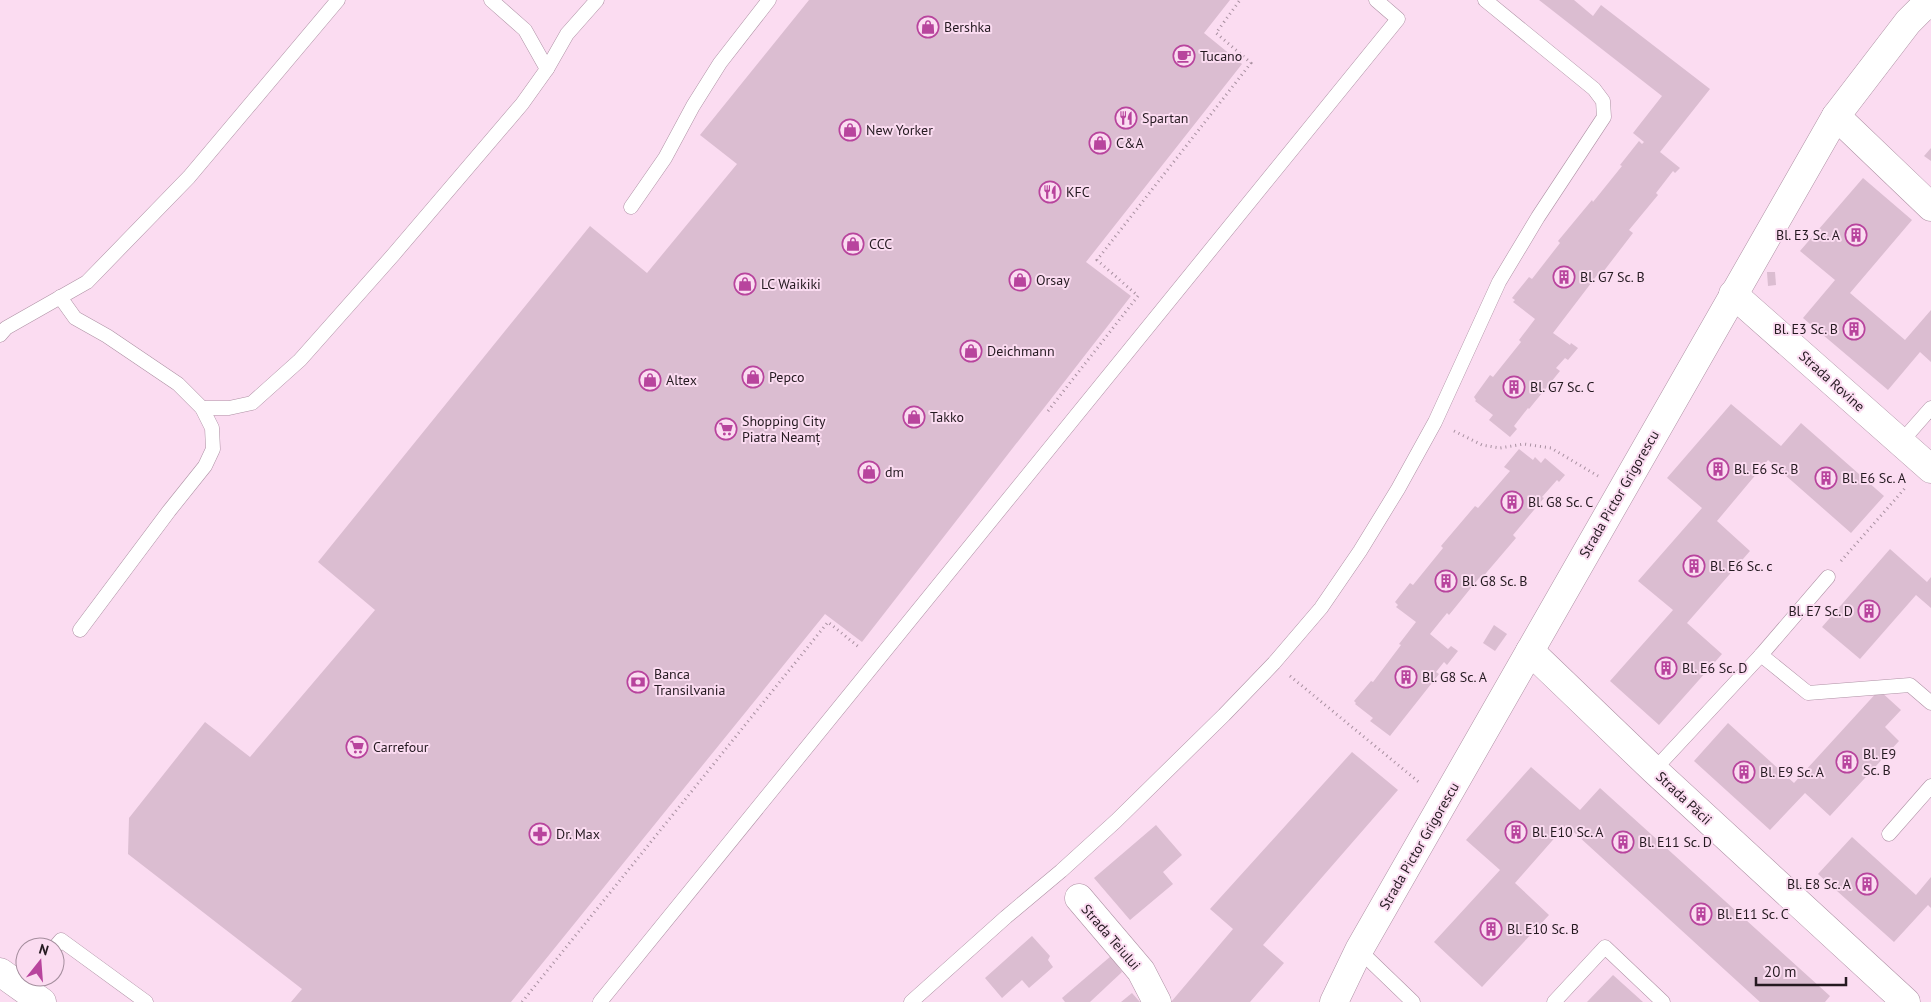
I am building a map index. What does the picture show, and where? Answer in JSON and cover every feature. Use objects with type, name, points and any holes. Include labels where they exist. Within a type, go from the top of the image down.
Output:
[{"type":"street","name":"Strada Pictor Grigorescu","points":[[1334,1002],[1359,950],[1836,116],[1908,22],[1923,7],[1931,5]]},
{"type":"street","points":[[1836,116],[1931,207]]},
{"type":"street","name":"Strada Rovine","points":[[1733,294],[1928,467]]},
{"type":"street","name":"Strada Păcii","points":[[1530,651],[1654,770],[1906,1002]]},
{"type":"street","name":"Strada Teiului","points":[[1079,898],[1141,971],[1157,1002]]},
{"type":"lane","points":[[0,335],[6,328],[87,282],[189,176],[338,0]]},
{"type":"lane","points":[[491,0],[525,30],[547,69]]},
{"type":"lane","points":[[202,408],[229,408],[252,403],[300,360],[516,112],[547,69],[567,34],[597,0]]},
{"type":"lane","points":[[631,207],[665,158],[692,106],[720,63],[769,0]]},
{"type":"lane","points":[[600,1002],[1398,19],[1376,0]]},
{"type":"lane","points":[[911,1002],[1116,821],[1274,663],[1321,608],[1360,551],[1398,489],[1436,422],[1499,282],[1538,217],[1604,117],[1602,101],[1594,89],[1486,0]]},
{"type":"lane","points":[[60,297],[75,318],[107,336],[178,384],[202,408],[212,428],[213,449],[205,466],[169,510],[80,630]]},
{"type":"lane","points":[[1901,442],[1931,408]]},
{"type":"lane","points":[[1654,770],[1761,655],[1828,577]]},
{"type":"lane","points":[[1761,655],[1808,694],[1910,685],[1931,703]]},
{"type":"lane","points":[[1889,834],[1931,786]]},
{"type":"lane","points":[[65,943],[146,1002]]},
{"type":"lane","points":[[1554,1002],[1605,947],[1663,1002]]},
{"type":"lane","points":[[1359,950],[1413,1002]]},
{"type":"path","points":[[1046,413],[1138,296],[1097,260],[1251,63],[1216,33],[1240,0]]},
{"type":"path","points":[[1436,422],[1482,445],[1500,448],[1524,444],[1551,448],[1622,489]]},
{"type":"path","points":[[1828,577],[1928,467]]},
{"type":"path","points":[[522,1002],[828,622],[862,649]]},
{"type":"path","points":[[1274,663],[1444,803]]},
{"type":"building","name":"Shopping City Piatra Neamț","points":[[809,0],[1230,0],[1204,33],[1242,64],[1086,262],[1131,296],[862,642],[825,614],[511,1002],[291,1002],[302,989],[128,854],[129,818],[205,722],[250,757],[375,610],[318,562],[590,226],[647,273],[737,164],[700,135]]},
{"type":"building","points":[[1539,0],[1574,0],[1593,16],[1601,5],[1710,89],[1660,152],[1680,168],[1675,173],[1673,171],[1656,193],[1658,195],[1629,230],[1633,233],[1600,276],[1598,274],[1553,333],[1570,345],[1571,343],[1578,348],[1568,360],[1565,358],[1556,368],[1560,371],[1514,426],[1517,429],[1510,437],[1489,420],[1493,415],[1475,401],[1474,397],[1490,375],[1493,377],[1521,342],[1519,340],[1535,319],[1513,302],[1515,300],[1512,298],[1529,277],[1532,279],[1560,243],[1558,241],[1592,200],[1593,202],[1639,141],[1642,144],[1644,142],[1633,133],[1662,96]]},
{"type":"building","points":[[1931,148],[1931,161],[1924,156]]},
{"type":"building","points":[[1863,178],[1912,220],[1850,293],[1905,340],[1931,310],[1931,362],[1920,352],[1888,390],[1803,318],[1835,280],[1800,251]]},
{"type":"building","points":[[1767,272],[1775,272],[1776,285],[1768,286]]},
{"type":"building","points":[[1731,404],[1781,446],[1801,423],[1884,496],[1851,533],[1768,460],[1717,521],[1750,551],[1687,623],[1722,654],[1659,725],[1610,681],[1673,610],[1638,581],[1702,508],[1667,478]]},
{"type":"building","points":[[1519,449],[1533,460],[1535,457],[1541,463],[1545,458],[1565,475],[1559,482],[1557,480],[1542,497],[1544,498],[1513,535],[1516,538],[1430,634],[1448,649],[1451,646],[1458,651],[1447,665],[1444,662],[1436,672],[1439,674],[1390,736],[1370,721],[1373,718],[1355,704],[1354,701],[1371,681],[1373,682],[1416,622],[1396,607],[1398,605],[1395,602],[1410,583],[1413,585],[1443,548],[1441,546],[1475,506],[1478,508],[1510,471],[1504,467]]},
{"type":"building","name":"Bl. E7 Sc. D","points":[[1890,549],[1927,582],[1931,577],[1931,608],[1916,595],[1860,659],[1822,627]]},
{"type":"building","points":[[1494,625],[1507,634],[1495,651],[1483,643]]},
{"type":"building","points":[[1879,690],[1901,710],[1885,727],[1899,741],[1830,816],[1805,793],[1770,830],[1694,761],[1728,723],[1794,783]]},
{"type":"building","points":[[1352,752],[1398,790],[1263,945],[1284,963],[1250,1002],[1171,1002],[1233,929],[1210,909]]},
{"type":"building","points":[[1531,767],[1580,810],[1600,788],[1830,996],[1825,1002],[1760,1002],[1566,825],[1515,883],[1549,915],[1482,987],[1434,942],[1500,870],[1466,840]]},
{"type":"building","points":[[1156,825],[1182,855],[1163,872],[1173,884],[1130,920],[1094,878]]},
{"type":"building","name":"Bl. E8 Sc. A","points":[[1852,837],[1916,895],[1931,877],[1931,908],[1928,905],[1894,942],[1818,874]]},
{"type":"building","points":[[1032,936],[1050,956],[1048,960],[1053,967],[1029,988],[1022,980],[1002,998],[985,978]]},
{"type":"building","points":[[1111,956],[1122,972],[1090,1002],[1065,1002],[1062,998]]},
{"type":"building","points":[[1613,975],[1643,1002],[1587,1002]]},
{"type":"building","points":[[1132,993],[1140,1002],[1121,1002]]},
{"type":"place","name":"Bershka","points":[[928,27]]},
{"type":"place","name":"Tucano","points":[[1184,56]]},
{"type":"place","name":"Spartan","points":[[1126,118]]},
{"type":"place","name":"New Yorker","points":[[850,130]]},
{"type":"place","name":"C&A","points":[[1100,143]]},
{"type":"place","name":"KFC","points":[[1050,192]]},
{"type":"place","name":"Bl. E3 Sc. A","points":[[1856,235]]},
{"type":"place","name":"CCC","points":[[853,244]]},
{"type":"place","name":"Bl. G7 Sc. B","points":[[1564,277]]},
{"type":"place","name":"Orsay","points":[[1020,280]]},
{"type":"place","name":"LC Waikiki","points":[[745,284]]},
{"type":"place","name":"Bl. E3 Sc. B","points":[[1854,329]]},
{"type":"place","name":"Deichmann","points":[[971,351]]},
{"type":"place","name":"Pepco","points":[[753,377]]},
{"type":"place","name":"Altex","points":[[650,380]]},
{"type":"place","name":"Bl. G7 Sc. C","points":[[1514,387]]},
{"type":"place","name":"Takko","points":[[914,417]]},
{"type":"place","name":"Shopping City Piatra Neamț","points":[[726,429]]},
{"type":"place","name":"Bl. E6 Sc. B","points":[[1718,469]]},
{"type":"place","name":"dm","points":[[869,472]]},
{"type":"place","name":"Bl. E6 Sc. A","points":[[1826,478]]},
{"type":"place","name":"Bl. G8 Sc. C","points":[[1512,502]]},
{"type":"place","name":"Bl. E6 Sc. c","points":[[1694,566]]},
{"type":"place","name":"Bl. G8 Sc. B","points":[[1446,581]]},
{"type":"place","name":"Bl. E7 Sc. D","points":[[1869,611]]},
{"type":"place","name":"Bl. E6 Sc. D","points":[[1666,668]]},
{"type":"place","name":"Bl. G8 Sc. A","points":[[1406,677]]},
{"type":"place","name":"Banca Transilvania","points":[[638,682]]},
{"type":"place","name":"Carrefour","points":[[357,747]]},
{"type":"place","name":"Bl. E9 Sc. B","points":[[1847,762]]},
{"type":"place","name":"Bl. E9 Sc. A","points":[[1744,772]]},
{"type":"place","name":"Bl. E10 Sc. A","points":[[1516,832]]},
{"type":"place","name":"Dr. Max","points":[[540,834]]},
{"type":"place","name":"Bl. E11 Sc. D","points":[[1623,842]]},
{"type":"place","name":"Bl. E8 Sc. A","points":[[1867,884]]},
{"type":"place","name":"Bl. E11 Sc. C","points":[[1701,914]]},
{"type":"place","name":"Bl. E10 Sc. B","points":[[1491,929]]}]
